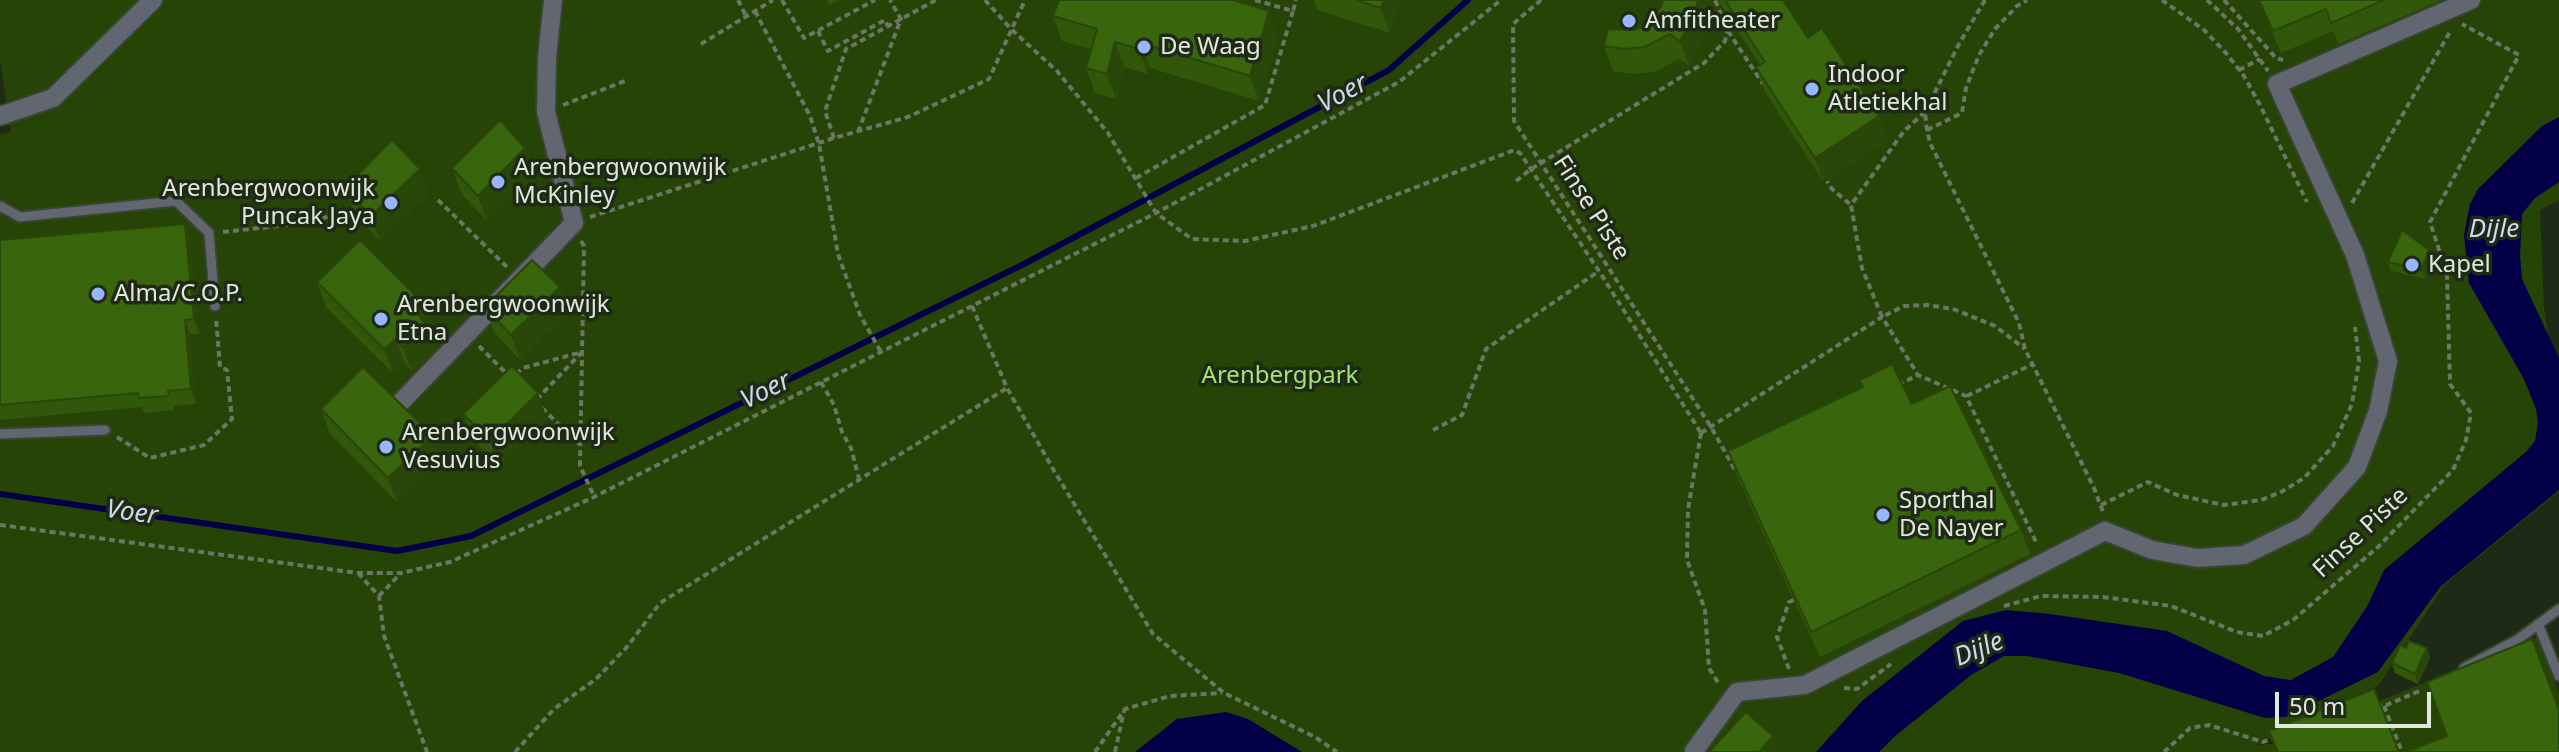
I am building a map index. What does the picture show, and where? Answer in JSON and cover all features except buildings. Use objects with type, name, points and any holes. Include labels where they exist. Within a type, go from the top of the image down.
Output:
[{"type":"street","points":[[0,116],[53,98],[153,0]]},
{"type":"street","points":[[400,403],[574,223],[546,112],[553,0]]},
{"type":"street","points":[[1694,751],[1737,692],[1801,686],[2105,531],[2152,550],[2198,558],[2244,555],[2304,526],[2357,467],[2378,411],[2388,361],[2355,255],[2277,84],[2471,0]]},
{"type":"lane","points":[[0,206],[20,217],[176,201],[209,233],[215,306]]},
{"type":"lane","points":[[0,434],[105,430]]},
{"type":"lane","points":[[2422,690],[2517,640],[2559,609]]},
{"type":"lane","points":[[2538,624],[2559,676]]},
{"type":"path","points":[[738,0],[746,16]]},
{"type":"path","points":[[701,44],[773,0]]},
{"type":"path","points":[[782,0],[804,38],[875,0]]},
{"type":"path","points":[[890,0],[901,19]]},
{"type":"path","points":[[834,138],[825,111],[846,49],[936,0]]},
{"type":"path","points":[[985,0],[1057,71],[1108,133],[1156,213],[1192,239],[1245,241],[1313,226],[1514,150],[1520,153],[1701,433],[1688,509],[1687,560],[1705,610],[1709,668],[1721,688],[1737,692]]},
{"type":"path","points":[[594,497],[580,466],[584,246],[574,223],[908,117],[989,79],[1025,0]]},
{"type":"path","points":[[1255,0],[1293,11]]},
{"type":"path","points":[[1137,180],[1265,105],[1296,0]]},
{"type":"path","points":[[0,525],[358,573],[401,573],[450,562],[594,497],[1156,213],[1399,82],[1501,0]]},
{"type":"path","name":"Finse Piste","points":[[1541,0],[1513,24],[1514,121],[1711,427],[1735,470],[1749,462]]},
{"type":"path","points":[[1715,0],[1728,30],[1771,96]]},
{"type":"path","points":[[1851,205],[1904,131],[1925,112],[1985,0]]},
{"type":"path","points":[[1927,130],[1962,113],[1966,88],[1979,55],[1995,29],[2027,0]]},
{"type":"path","points":[[2162,0],[2204,30],[2239,70],[2260,105],[2308,203]]},
{"type":"path","points":[[2207,0],[2238,29],[2277,84]]},
{"type":"path","points":[[2224,0],[2276,58],[2294,64]]},
{"type":"path","points":[[755,11],[797,88],[819,144],[838,254],[860,315],[881,352]]},
{"type":"path","points":[[858,132],[901,19]]},
{"type":"path","points":[[818,31],[828,51],[885,20],[888,26]]},
{"type":"path","name":"Finse Piste","points":[[1996,608],[2041,596],[2103,597],[2171,606],[2237,632],[2263,636],[2293,620],[2378,547],[2453,470],[2466,440],[2471,413],[2450,384],[2447,274],[2430,222],[2519,55],[2456,21],[2341,223]]},
{"type":"path","points":[[1516,181],[1704,63],[1725,41],[1728,30]]},
{"type":"path","points":[[2239,70],[2260,59]]},
{"type":"path","points":[[582,97],[625,81]]},
{"type":"path","points":[[1925,112],[1930,143],[2019,323],[2025,349],[2101,505],[2105,531]]},
{"type":"path","points":[[1823,175],[1832,189],[1851,205],[1862,268],[1882,317],[1918,375],[1966,396],[2046,562]]},
{"type":"path","points":[[438,200],[518,278]]},
{"type":"path","points":[[209,233],[315,222],[333,214]]},
{"type":"path","points":[[1433,430],[1462,415],[1486,349],[1599,271]]},
{"type":"path","points":[[1701,433],[1904,306],[1927,305],[1953,309],[1995,326],[2025,349]]},
{"type":"path","points":[[105,430],[150,458],[204,445],[232,419],[227,370],[220,367],[215,306]]},
{"type":"path","points":[[972,306],[1007,388],[1153,634],[1224,693],[1315,737],[1337,752]]},
{"type":"path","points":[[2101,505],[2148,482],[2177,495],[2224,505],[2261,500],[2304,478],[2333,446],[2352,404],[2359,361],[2355,325]]},
{"type":"path","points":[[466,333],[511,379],[523,368],[582,352]]},
{"type":"path","points":[[580,445],[535,401],[582,352]]},
{"type":"path","points":[[1966,396],[2033,364]]},
{"type":"path","points":[[1890,389],[1918,375]]},
{"type":"path","points":[[821,382],[851,448],[859,479]]},
{"type":"path","points":[[515,752],[554,709],[596,679],[627,647],[660,603],[1007,388]]},
{"type":"path","points":[[358,573],[379,596],[384,636],[427,752]]},
{"type":"path","points":[[379,596],[401,573]]},
{"type":"path","points":[[1794,600],[1789,602],[1777,637],[1801,686],[1857,689],[1892,663]]},
{"type":"path","points":[[2375,705],[2384,706],[2422,690]]},
{"type":"path","points":[[1095,752],[1125,709],[1170,696],[1224,693]]},
{"type":"path","points":[[2384,706],[2402,752]]},
{"type":"path","points":[[1115,752],[1125,709]]},
{"type":"path","points":[[2164,752],[2190,728],[2209,725],[2263,742],[2277,737]]},
{"type":"green space","name":"Arenbergpark","points":[[0,0],[2559,0],[2559,200],[2540,210],[2544,307],[2559,416],[2559,492],[2445,584],[2379,685],[2257,745],[2272,744],[2538,637],[2559,693],[2559,752],[0,752],[0,134],[11,132],[0,61]]},
{"type":"water","name":"Dijle","points":[[2559,117],[2559,182],[2535,198],[2522,214],[2520,256],[2522,279],[2559,358],[2559,490],[2441,586],[2378,672],[2286,717],[2265,718],[2119,673],[2027,656],[2004,656],[1971,675],[1879,752],[1816,752],[1862,701],[1963,621],[2006,610],[2167,631],[2264,676],[2291,680],[2333,657],[2368,605],[2384,570],[2526,452],[2535,441],[2538,423],[2536,409],[2524,379],[2469,283],[2464,235],[2470,204],[2478,189],[2542,126]]},
{"type":"water","points":[[1226,712],[1248,719],[1302,752],[1135,752],[1177,719]]},
{"type":"waterway","name":"Voer","points":[[0,494],[397,551],[471,536],[1024,264],[1389,70],[1468,0]]},
{"type":"place","name":"Amfitheater","points":[[1629,21]]},
{"type":"place","name":"De Waag","points":[[1144,47]]},
{"type":"place","name":"Indoor Atletiekhal","points":[[1812,89]]},
{"type":"place","name":"Arenbergwoonwijk McKinley","points":[[498,182]]},
{"type":"place","name":"Arenbergwoonwijk Puncak Jaya","points":[[391,203]]},
{"type":"place","name":"Kapel","points":[[2412,265]]},
{"type":"place","name":"Alma/C.O.P.","points":[[98,294]]},
{"type":"place","name":"Arenbergwoonwijk Etna","points":[[381,319]]},
{"type":"place","name":"Arenbergwoonwijk Vesuvius","points":[[386,447]]},
{"type":"place","name":"Sporthal De Nayer","points":[[1883,515]]}]
